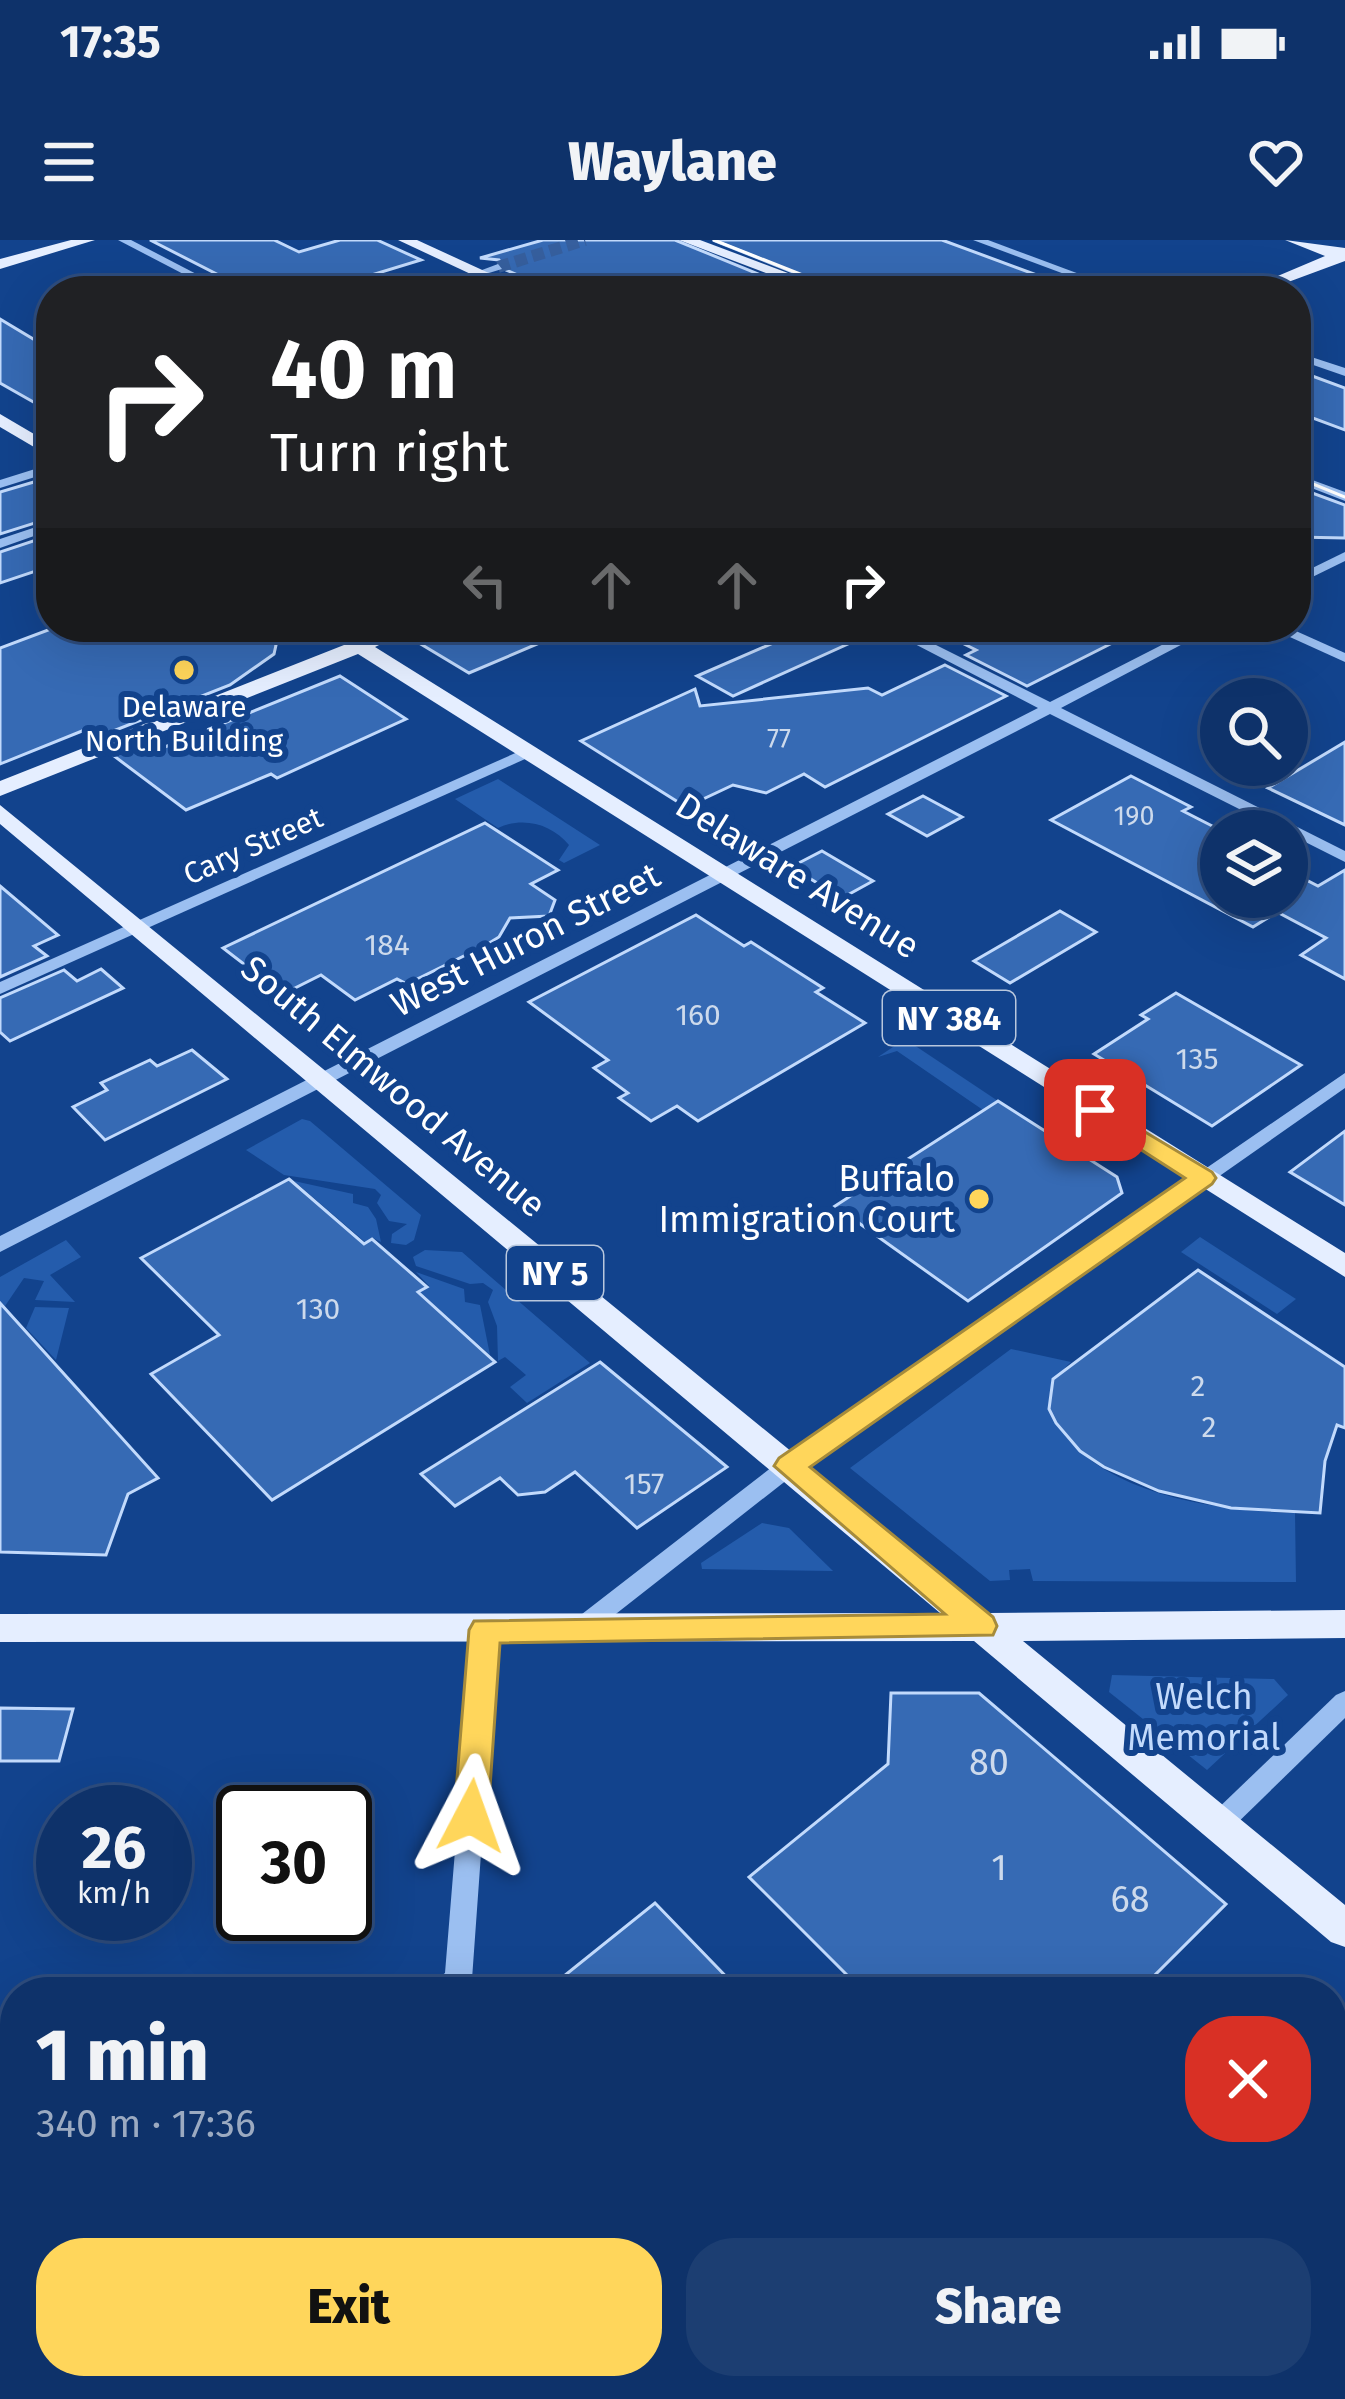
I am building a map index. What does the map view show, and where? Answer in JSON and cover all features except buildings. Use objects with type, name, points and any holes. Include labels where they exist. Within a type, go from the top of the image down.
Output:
[{"type":"main road","points":[[0,264],[88,240]]},
{"type":"main road","points":[[405,240],[486,276]]},
{"type":"main road","points":[[686,240],[790,276]]},
{"type":"main road","points":[[719,240],[807,276]]},
{"type":"main road","points":[[1292,240],[1343,255]]},
{"type":"main road","points":[[1289,276],[1343,255]]},
{"type":"main road","points":[[0,419],[36,442]]},
{"type":"main road","name":"Delaware Avenue","points":[[353,642],[1345,1267]]},
{"type":"main road","points":[[0,789],[369,642]]},
{"type":"main road","name":"South Elmwood Avenue","points":[[0,812],[1345,1929]]},
{"type":"main road","points":[[0,1628],[579,1630],[1345,1624]]},
{"type":"street","points":[[123,240],[194,276]]},
{"type":"street","points":[[978,240],[1078,276]]},
{"type":"street","points":[[479,273],[499,267]]},
{"type":"street","points":[[1311,361],[1345,373]]},
{"type":"street","points":[[0,484],[36,473]]},
{"type":"street","points":[[1311,480],[1345,494]]},
{"type":"street","points":[[0,544],[36,531]]},
{"type":"street","points":[[1311,573],[1345,556]]},
{"type":"street","points":[[919,642],[1345,857]]},
{"type":"street","name":"West Huron Street","points":[[0,1245],[1179,642]]},
{"type":"street","points":[[1309,642],[1345,658]]},
{"type":"street","name":"Cary Street","points":[[0,989],[529,752]]},
{"type":"street","points":[[579,1630],[789,1466],[1345,1079]]},
{"type":"street","points":[[0,1223],[42,1224]]},
{"type":"street","points":[[458,1977],[485,1630]]},
{"type":"street","points":[[1219,1825],[1345,1702]]},
{"type":"green space","points":[[498,779],[600,845],[564,863],[559,860],[569,845],[554,832],[527,823],[498,828],[455,799]]},
{"type":"green space","points":[[905,1039],[998,1101],[983,1110],[897,1051],[878,1057]]},
{"type":"green space","points":[[302,1119],[421,1215],[414,1240],[406,1245],[391,1243],[392,1234],[407,1224],[389,1221],[377,1203],[381,1195],[375,1189],[284,1175],[246,1150]]},
{"type":"green space","points":[[294,1181],[353,1194],[353,1203],[368,1207],[376,1219],[381,1242],[373,1238],[365,1242]]},
{"type":"green space","points":[[1200,1237],[1296,1299],[1277,1314],[1181,1252]]},
{"type":"green space","points":[[66,1240],[81,1257],[50,1275],[75,1302],[35,1300],[44,1281],[24,1278],[5,1306],[0,1301],[0,1277]]},
{"type":"green space","points":[[425,1250],[462,1252],[590,1363],[527,1403],[510,1387],[526,1375],[505,1357],[498,1361],[497,1326],[488,1302],[493,1290],[483,1283],[470,1284],[416,1266],[413,1257]]},
{"type":"green space","points":[[416,1272],[464,1289],[465,1302],[480,1305],[490,1355],[420,1292],[429,1286]]},
{"type":"green space","points":[[35,1307],[69,1308],[56,1360],[26,1328]]},
{"type":"green space","points":[[1011,1349],[1071,1362],[1054,1384],[1050,1408],[1078,1450],[1104,1469],[1133,1484],[1199,1503],[1295,1513],[1296,1582],[1033,1581],[1030,1569],[1009,1570],[1010,1580],[990,1581],[850,1468]]},
{"type":"green space","points":[[762,1523],[789,1528],[833,1571],[702,1569],[701,1563]]},
{"type":"green space","name":"Welch Memorial","points":[[1112,1675],[1274,1679],[1288,1695],[1207,1770],[1109,1692]]},
{"type":"tunnel","points":[[498,267],[585,240]]},
{"type":"tram line","points":[[714,240],[805,276]]},
{"type":"tram line","points":[[1311,483],[1345,497]]},
{"type":"place","name":"Delaware North Building","points":[[184,670]]},
{"type":"place","name":"Buffalo Immigration Court","points":[[979,1199]]},
{"type":"route","points":[[471,1816],[485,1630],[982,1626],[789,1466],[1203,1178],[1095,1110]]}]
